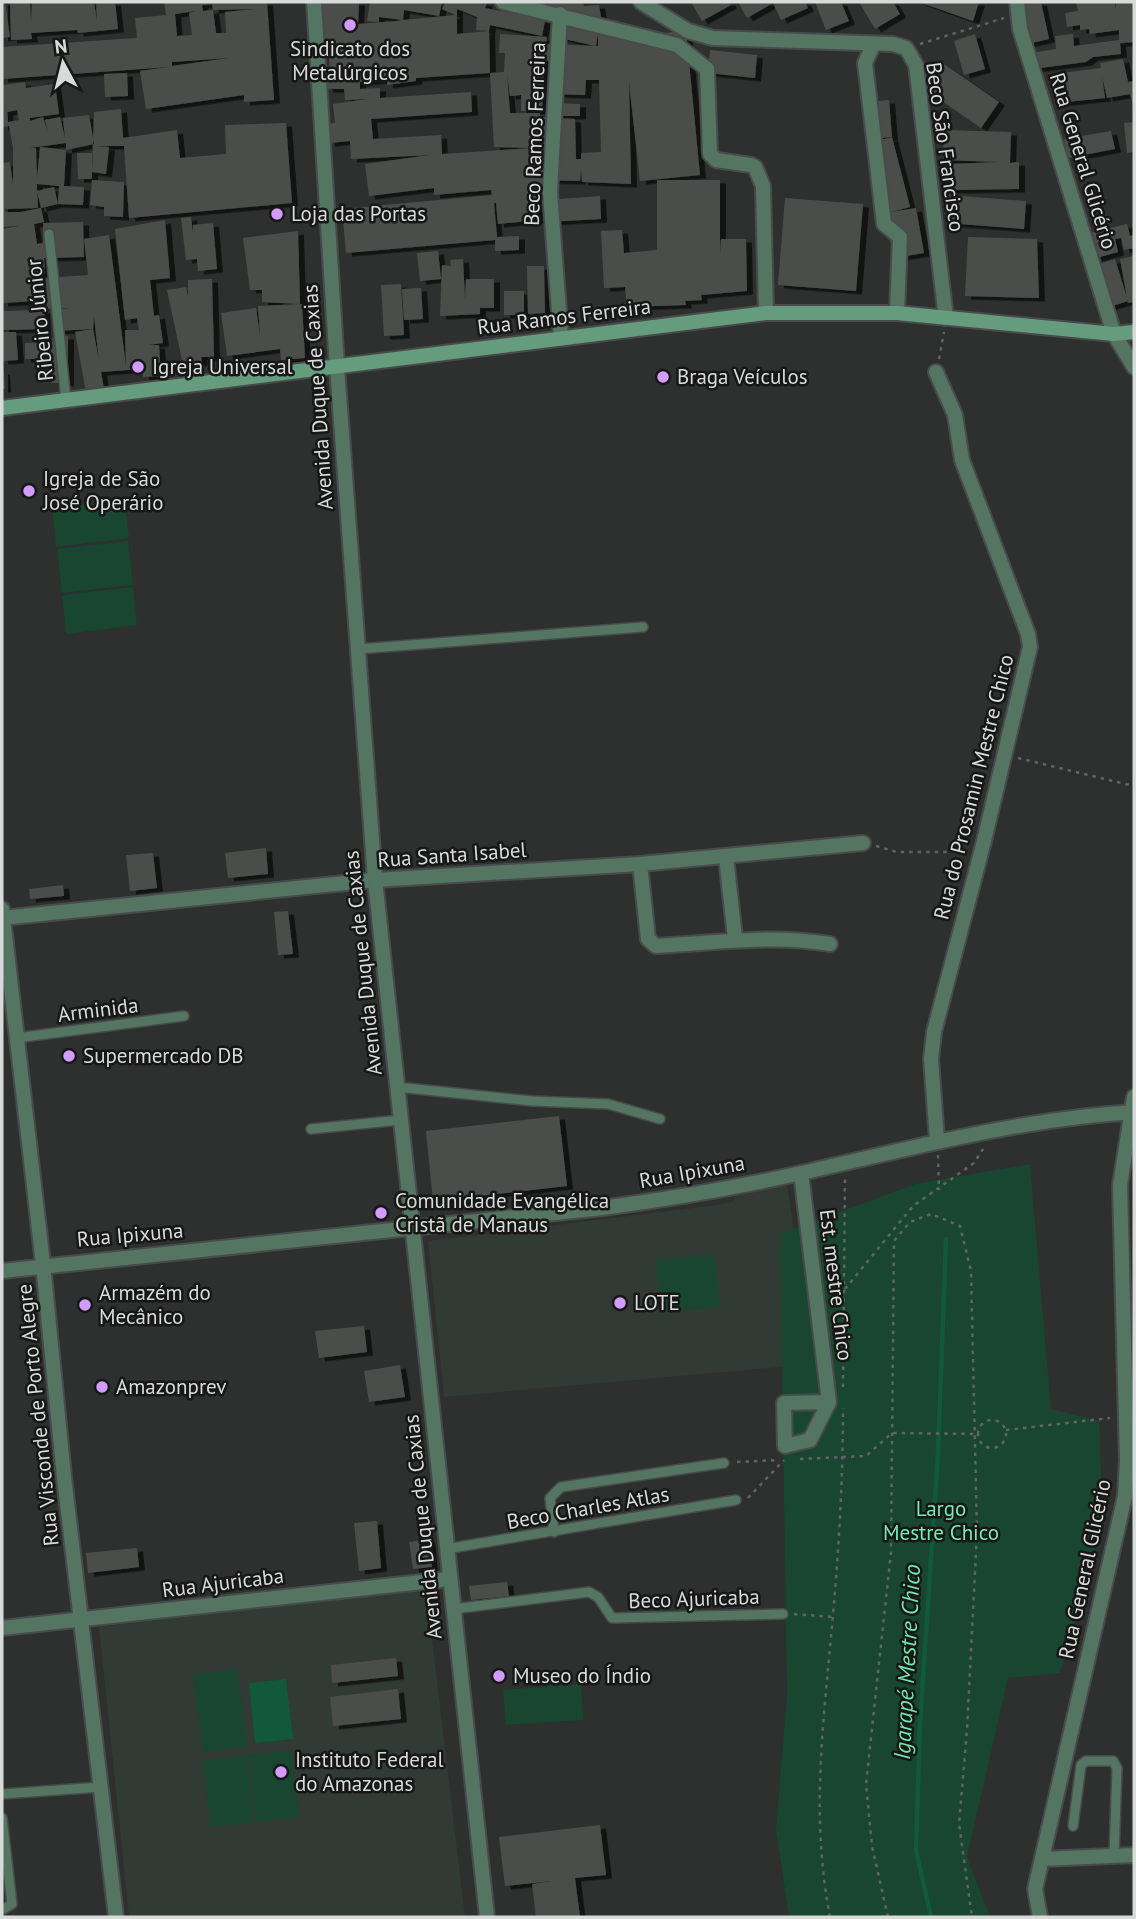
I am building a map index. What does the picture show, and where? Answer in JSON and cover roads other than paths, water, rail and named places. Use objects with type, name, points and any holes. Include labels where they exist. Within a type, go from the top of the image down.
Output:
[{"type":"main road","name":"Rua Ramos Ferreira","points":[[2,408],[766,313],[897,313],[1114,334],[1134,332]]},
{"type":"street","name":"Avenida Duque de Caxias","points":[[314,2],[337,367],[375,880],[487,1917]]},
{"type":"street","points":[[503,2],[677,45],[707,69],[710,154],[716,160],[751,164],[763,186],[766,313]]},
{"type":"street","name":"Beco São Francisco","points":[[641,2],[688,31],[713,38],[873,46],[893,44],[906,48],[916,65],[947,318]]},
{"type":"street","name":"Rua General Glicério","points":[[1017,8],[1114,334],[1134,367]]},
{"type":"street","name":"Beco Ramos Ferreira","points":[[560,14],[550,192],[561,338]]},
{"type":"street","points":[[873,46],[865,63],[884,224],[900,237],[897,313]]},
{"type":"street","name":"Rua do Prosamin Mestre Chico","points":[[936,372],[955,415],[962,460],[1028,634],[1028,664],[934,1032],[931,1059],[937,1140]]},
{"type":"street","name":"Rua Santa Isabel","points":[[2,915],[375,880],[726,857],[863,842]]},
{"type":"street","points":[[726,857],[734,938]]},
{"type":"street","points":[[640,864],[646,931],[651,943],[673,945],[734,938],[783,938],[830,944]]},
{"type":"street","name":"Rua Visconde de Porto Alegre","points":[[2,915],[116,1917]]},
{"type":"street","name":"Rua General Glicério","points":[[1040,1917],[1035,1889],[1130,1495],[1120,1185],[1133,1107]]},
{"type":"street","name":"Rua Ipixuna","points":[[2,1270],[412,1229],[688,1196],[801,1173],[937,1140],[1133,1107]]},
{"type":"street","name":"Est. mestre Chico","points":[[801,1173],[836,1404]]},
{"type":"street","name":"Rua Ajuricaba","points":[[2,1628],[449,1579]]},
{"type":"street","points":[[1042,1859],[1134,1855]]},
{"type":"lane","name":"Ribeiro Júnior","points":[[48,234],[66,401]]},
{"type":"lane","points":[[358,649],[643,627]]},
{"type":"lane","name":"Arminida","points":[[16,1038],[184,1016]]},
{"type":"lane","points":[[397,1087],[532,1101],[608,1104],[660,1119]]},
{"type":"lane","points":[[311,1129],[400,1120]]},
{"type":"lane","points":[[554,1532],[550,1498],[561,1487],[724,1463]]},
{"type":"lane","name":"Beco Charles Atlas","points":[[446,1549],[736,1500]]},
{"type":"lane","name":"Beco Ajuricaba","points":[[453,1609],[589,1592],[598,1597],[612,1618],[783,1614]]},
{"type":"lane","points":[[1073,1826],[1081,1765],[1086,1761],[1113,1761],[1117,1768],[1114,1856]]},
{"type":"lane","points":[[2,1794],[101,1787]]},
{"type":"lane","points":[[2,1818],[12,1904],[2,1910]]},
{"type":"waterway","name":"Igarapé Mestre Chico","points":[[931,1917],[916,1850],[920,1723],[938,1453],[946,1239]]},
{"type":"place","name":"Sindicato dos Metalúrgicos","points":[[350,25]]},
{"type":"place","name":"Loja das Portas","points":[[277,214]]},
{"type":"place","name":"Igreja Universal","points":[[138,367]]},
{"type":"place","name":"Braga Veículos","points":[[663,377]]},
{"type":"place","name":"Igreja de São José Operário","points":[[29,491]]},
{"type":"place","name":"Supermercado DB","points":[[69,1056]]},
{"type":"place","name":"Comunidade Evangélica Cristã de Manaus","points":[[381,1213]]},
{"type":"place","name":"LOTE","points":[[620,1303]]},
{"type":"place","name":"Armazém do Mecânico","points":[[85,1305]]},
{"type":"place","name":"Amazonprev","points":[[102,1387]]},
{"type":"place","name":"Museo do Índio","points":[[499,1676]]},
{"type":"place","name":"Instituto Federal do Amazonas","points":[[281,1772]]},
{"type":"park label","name":"Largo Mestre Chico","points":[[941,1521]]}]
